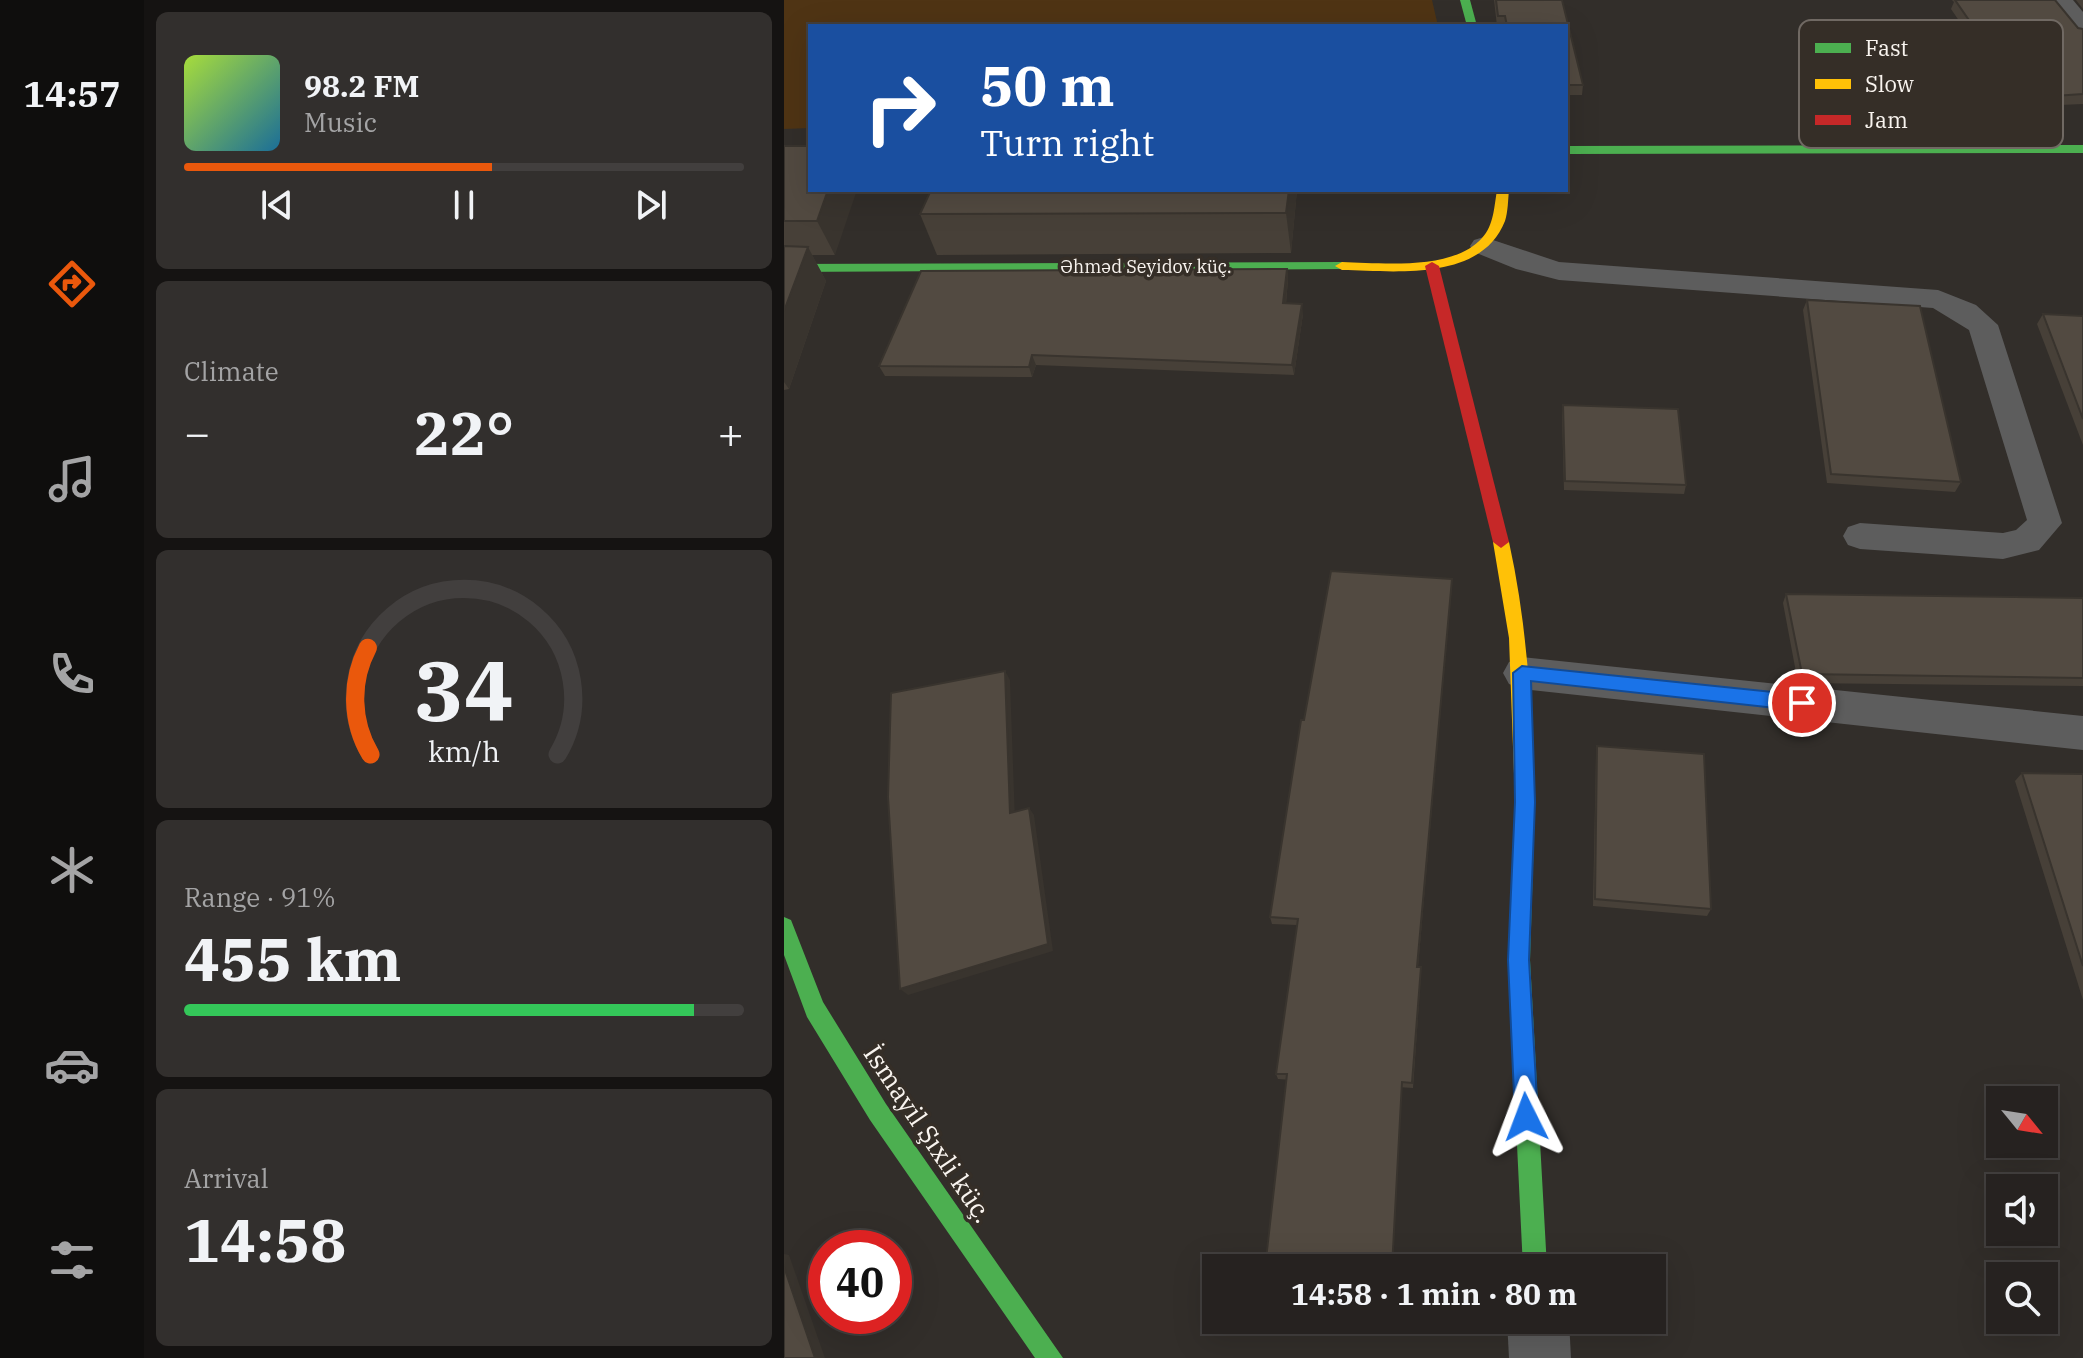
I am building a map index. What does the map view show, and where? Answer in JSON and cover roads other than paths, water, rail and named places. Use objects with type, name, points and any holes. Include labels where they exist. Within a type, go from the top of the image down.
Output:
[{"type":"street","points":[[1465,0],[1471,24]]},
{"type":"street","points":[[2059,0],[2083,29]]},
{"type":"street","points":[[1568,150],[2083,149]]},
{"type":"street","points":[[1490,238],[1502,213],[1503,192]]},
{"type":"street","name":"Əhməd Seyidov küç.","points":[[784,268],[1432,266],[1464,259],[1490,238]]},
{"type":"street","points":[[1432,266],[1511,583],[1522,673],[1525,802],[1519,960],[1534,1254]]},
{"type":"street","name":"İsmayil Şıxli küç.","points":[[784,927],[815,1009],[878,1112],[1050,1358]]},
{"type":"street","points":[[1539,1334],[1540,1358]]},
{"type":"lane","points":[[1490,238],[1526,263],[1559,271],[1938,299],[1966,312],[1983,325],[2045,523],[2027,541],[2003,546],[1860,536]]},
{"type":"lane","points":[[1522,673],[2083,733]]}]
